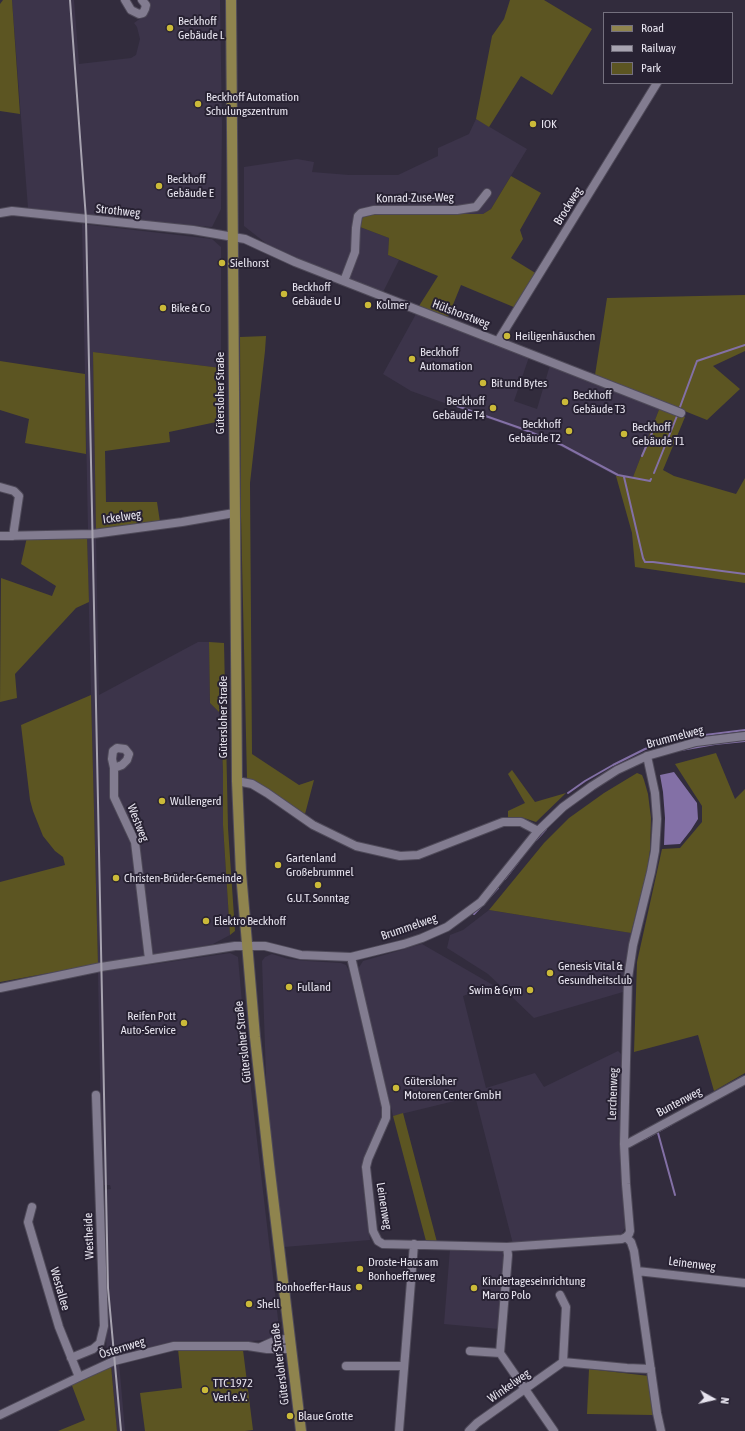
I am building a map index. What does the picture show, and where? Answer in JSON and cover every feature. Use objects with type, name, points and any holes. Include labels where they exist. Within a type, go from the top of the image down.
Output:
[{"type":"main road","name":"Gütersloher Straße","points":[[231,0],[237,781],[241,873],[267,1142],[301,1431]]},
{"type":"street","points":[[125,0],[131,10],[138,14],[143,13],[145,9],[146,5],[142,0]]},
{"type":"street","name":"Brockweg","points":[[498,341],[657,84]]},
{"type":"street","name":"Konrad-Zuse-Weg","points":[[344,281],[355,252],[357,222],[358,216],[361,213],[374,210],[457,210],[476,207],[487,193]]},
{"type":"street","name":"Strothweg","points":[[0,213],[12,211],[194,230],[233,237]]},
{"type":"street","name":"Hülshorstweg","points":[[233,237],[245,239],[278,255],[681,413]]},
{"type":"street","points":[[0,487],[14,491],[19,496],[13,536]]},
{"type":"street","name":"Ickelweg","points":[[0,536],[93,534],[182,522],[234,513]]},
{"type":"street","name":"Brummelweg","points":[[247,946],[265,946],[301,955],[351,957],[422,938],[449,925],[481,902],[538,831],[563,807],[617,770],[647,756],[696,742],[745,736]]},
{"type":"street","name":"Lerchenweg","points":[[626,1237],[630,1231],[624,1144],[629,970],[632,945],[655,851],[657,819],[655,793],[647,756]]},
{"type":"street","name":"Westweg","points":[[114,768],[114,797],[135,842],[149,959]]},
{"type":"street","points":[[237,781],[252,784],[313,825],[356,846],[400,856],[418,855],[503,822],[521,822],[538,831]]},
{"type":"street","points":[[0,988],[101,967],[235,946],[247,946]]},
{"type":"street","name":"Leinenweg","points":[[351,957],[386,1107],[386,1118],[366,1167],[373,1231],[378,1241],[383,1244],[507,1247],[622,1239],[626,1237]]},
{"type":"street","name":"Buntenweg","points":[[624,1144],[628,1144],[745,1080]]},
{"type":"street","name":"Westheide","points":[[71,1358],[93,1349],[100,1342],[104,1326],[96,1095]]},
{"type":"street","name":"Westallee","points":[[32,1207],[28,1222],[58,1327],[79,1377]]},
{"type":"street","points":[[626,1237],[631,1242],[634,1251],[661,1431]]},
{"type":"street","points":[[399,1431],[414,1244]]},
{"type":"street","points":[[507,1247],[508,1255],[500,1353],[554,1431]]},
{"type":"street","name":"Leinenweg","points":[[637,1270],[745,1283]]},
{"type":"street","points":[[560,1295],[566,1307],[563,1362],[626,1368],[651,1368]]},
{"type":"street","name":"Östernweg","points":[[261,1347],[276,1341],[290,1338]]},
{"type":"street","name":"Östernweg","points":[[0,1415],[114,1361],[174,1346],[261,1347],[267,1349],[292,1349]]},
{"type":"street","points":[[470,1351],[500,1353]]},
{"type":"street","name":"Winkelweg","points":[[469,1431],[477,1423],[563,1362]]},
{"type":"street","points":[[346,1366],[404,1366]]},
{"type":"shaded area","points":[[12,0],[74,0],[79,64],[131,58],[136,55],[140,39],[137,27],[134,23],[148,13],[150,0],[220,0],[222,125],[221,209],[212,227],[80,215],[28,208]]},
{"type":"shaded area","points":[[476,119],[527,149],[491,209],[483,214],[371,214],[360,227],[389,238],[388,255],[399,260],[383,292],[272,248],[244,226],[244,167],[297,159],[314,162],[312,172],[349,175],[398,175],[438,156],[438,148],[469,134]]},
{"type":"shaded area","points":[[82,224],[212,239],[221,247],[221,368],[93,352],[96,530],[88,531]]},
{"type":"shaded area","points":[[416,314],[529,357],[514,401],[537,409],[550,365],[660,407],[633,477],[616,476],[558,445],[411,391],[383,374]]},
{"type":"shaded area","points":[[96,535],[99,695],[198,642],[209,642],[210,703],[221,714],[223,825],[230,935],[213,944],[98,964],[87,536]]},
{"type":"shaded area","points":[[674,772],[697,803],[698,819],[680,844],[664,845],[665,818],[660,775]]},
{"type":"shaded area","points":[[489,910],[631,933],[623,992],[534,1018],[488,974],[447,948],[450,935],[463,930]]},
{"type":"shaded area","points":[[422,944],[493,985],[463,996],[486,1088],[535,1073],[544,1087],[618,1051],[622,1055],[620,1146],[625,1228],[621,1235],[615,1237],[513,1244],[475,1096],[393,1116],[358,969],[363,961]]},
{"type":"shaded area","points":[[230,953],[238,957],[245,1038],[280,1336],[264,1340],[237,1342],[171,1342],[107,1361],[101,1194],[102,1190],[111,1189],[110,1185],[102,1185],[98,971]]},
{"type":"shaded area","points":[[272,954],[288,959],[341,963],[346,965],[349,971],[382,1107],[381,1118],[361,1167],[370,1240],[284,1247],[267,1105],[262,961],[265,957]]},
{"type":"shaded area","name":"Kindertageseinrichtung Marco Polo","points":[[450,1249],[505,1251],[499,1329],[444,1324]]},
{"type":"shaded area","points":[[119,1362],[125,1431],[117,1431],[111,1365]]},
{"type":"green space","points":[[3,0],[12,0],[20,114],[0,111],[0,4]]},
{"type":"green space","points":[[510,0],[544,0],[592,29],[552,95],[521,76],[489,127],[476,119],[492,36],[504,19]]},
{"type":"green space","points":[[511,176],[541,193],[520,230],[523,239],[511,258],[537,274],[516,308],[461,285],[448,317],[419,306],[438,276],[388,255],[389,238],[360,227],[364,216],[370,214],[483,214],[491,209]]},
{"type":"green space","points":[[745,295],[745,351],[713,366],[740,389],[707,420],[595,375],[607,298]]},
{"type":"green space","points":[[266,336],[250,483],[252,754],[299,785],[314,780],[305,814],[269,790],[247,779],[241,517],[240,337]]},
{"type":"green space","points":[[93,352],[221,368],[221,421],[169,432],[170,442],[105,451],[106,502],[157,502],[160,522],[96,530]]},
{"type":"green space","points":[[0,361],[85,374],[86,454],[25,443],[29,419],[0,410]]},
{"type":"green space","points":[[660,407],[685,417],[663,470],[674,476],[736,494],[745,478],[745,583],[635,567],[632,533],[616,476],[633,477]]},
{"type":"green space","points":[[87,536],[89,602],[76,608],[15,674],[17,698],[0,702],[1,578],[52,596],[56,586],[21,564],[27,537]]},
{"type":"green space","points":[[209,642],[224,643],[228,828],[235,931],[230,935],[223,825],[221,714],[210,703]]},
{"type":"green space","points":[[91,695],[98,964],[0,982],[0,882],[65,865],[63,857],[55,851],[43,836],[33,811],[30,800],[21,725]]},
{"type":"green space","points":[[716,753],[735,799],[745,789],[745,1073],[714,1091],[698,1035],[634,1052],[637,962],[662,849],[680,848],[702,822],[702,806],[675,764]]},
{"type":"green space","points":[[512,770],[535,802],[566,793],[536,822],[521,817],[508,817],[508,811],[525,803],[508,774]]},
{"type":"green space","points":[[637,773],[642,775],[648,794],[651,818],[650,850],[647,871],[631,933],[489,910],[544,843],[569,818],[604,793]]},
{"type":"green space","points":[[403,1113],[437,1242],[426,1241],[393,1116]]},
{"type":"green space","name":"TTC 1972 Verl e.V.","points":[[178,1349],[243,1350],[253,1430],[145,1431],[140,1393],[182,1388]]},
{"type":"green space","points":[[111,1365],[117,1431],[58,1431],[85,1420],[71,1383]]},
{"type":"green space","points":[[589,1369],[649,1376],[653,1415],[587,1414]]},
{"type":"waterway","points":[[680,407],[697,361],[745,345]]},
{"type":"waterway","points":[[457,406],[523,429],[562,445],[618,475],[650,481],[651,479]]},
{"type":"waterway","points":[[654,473],[677,416]]},
{"type":"waterway","points":[[642,456],[652,433]]},
{"type":"waterway","points":[[624,477],[645,562],[745,574]]},
{"type":"waterway","points":[[568,793],[585,781],[645,749],[669,741],[689,737],[745,730]]},
{"type":"waterway","points":[[681,750],[715,744],[745,741]]},
{"type":"waterway","points":[[536,840],[546,829]]},
{"type":"waterway","points":[[505,879],[519,861]]},
{"type":"waterway","points":[[474,914],[498,888]]},
{"type":"waterway","points":[[645,1139],[672,1124]]},
{"type":"waterway","points":[[658,1133],[675,1195]]},
{"type":"railway","points":[[70,0],[86,219],[108,1288],[121,1431]]},
{"type":"place","name":"Beckhoff Gebäude L","points":[[170,28]]},
{"type":"place","name":"Beckhoff Automation Schulungszentrum","points":[[198,104]]},
{"type":"place","name":"IOK","points":[[533,124]]},
{"type":"place","name":"Beckhoff Gebäude E","points":[[159,186]]},
{"type":"place","name":"Sielhorst","points":[[222,263]]},
{"type":"place","name":"Beckhoff Gebäude U","points":[[284,294]]},
{"type":"place","name":"Kolmer","points":[[368,305]]},
{"type":"place","name":"Bike & Co","points":[[163,308]]},
{"type":"place","name":"Heiligenhäuschen","points":[[507,336]]},
{"type":"place","name":"Beckhoff Automation","points":[[412,359]]},
{"type":"place","name":"Bit und Bytes","points":[[483,383]]},
{"type":"place","name":"Beckhoff Gebäude T3","points":[[565,402]]},
{"type":"place","name":"Beckhoff Gebäude T4","points":[[493,408]]},
{"type":"place","name":"Beckhoff Gebäude T2","points":[[569,431]]},
{"type":"place","name":"Beckhoff Gebäude T1","points":[[624,434]]},
{"type":"place","name":"Wullengerd","points":[[162,801]]},
{"type":"place","name":"Gartenland Großebrummel","points":[[278,865]]},
{"type":"place","name":"Christen-Brüder-Gemeinde","points":[[116,878]]},
{"type":"place","name":"G.U.T. Sonntag","points":[[318,885]]},
{"type":"place","name":"Elektro Beckhoff","points":[[206,921]]},
{"type":"place","name":"Genesis Vital & Gesundheitsclub","points":[[550,973]]},
{"type":"place","name":"Fulland","points":[[289,987]]},
{"type":"place","name":"Swim & Gym","points":[[530,990]]},
{"type":"place","name":"Reifen Pott Auto-Service","points":[[184,1023]]},
{"type":"place","name":"Gütersloher Motoren Center GmbH","points":[[396,1088]]},
{"type":"place","name":"Droste-Haus am Bonhoefferweg","points":[[360,1269]]},
{"type":"place","name":"Bonhoeffer-Haus","points":[[359,1287]]},
{"type":"place","name":"Kindertageseinrichtung Marco Polo","points":[[474,1288]]},
{"type":"place","name":"Shell","points":[[249,1304]]},
{"type":"place","name":"TTC 1972 Verl e.V.","points":[[205,1390]]},
{"type":"place","name":"Blaue Grotte","points":[[290,1416]]}]
